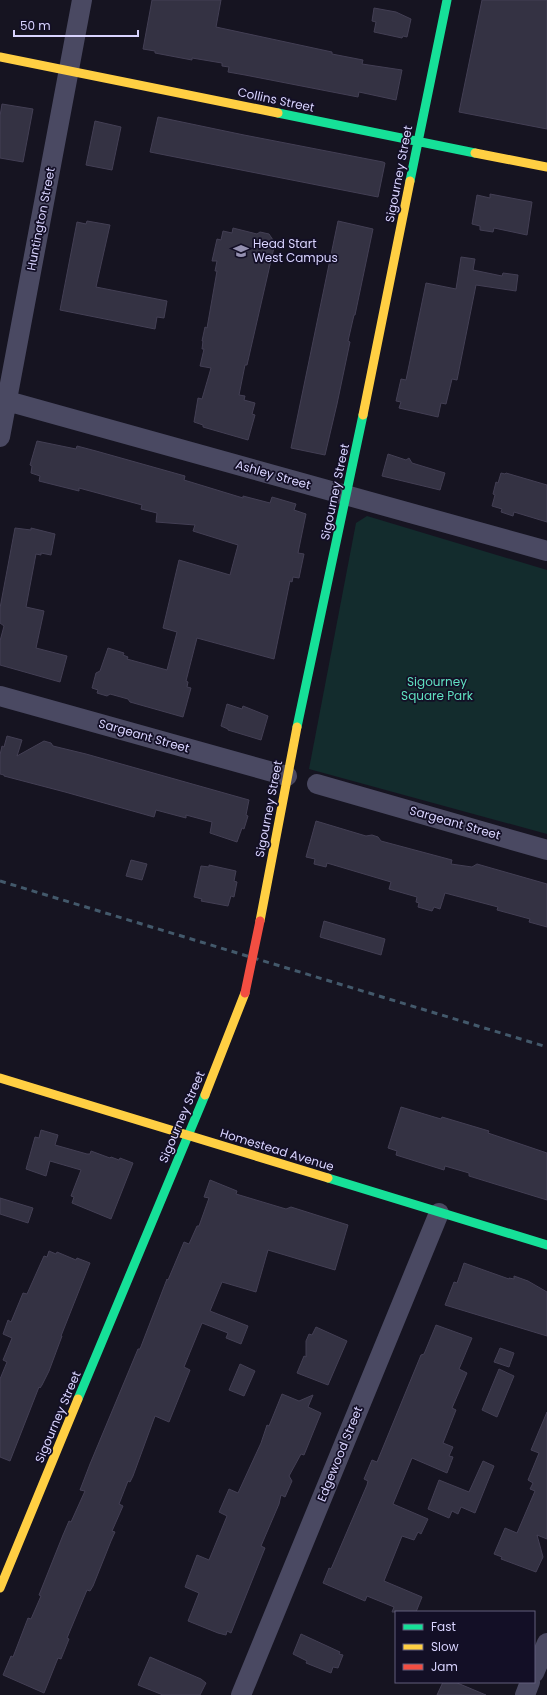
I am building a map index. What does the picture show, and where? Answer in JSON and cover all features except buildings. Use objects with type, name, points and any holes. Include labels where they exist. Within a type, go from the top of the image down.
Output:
[{"type":"main road","name":"Sigourney Street","points":[[0,1588],[245,994],[287,776],[346,496],[447,0]]},
{"type":"main road","name":"Collins Street","points":[[0,57],[547,167]]},
{"type":"main road","name":"Homestead Avenue","points":[[0,1078],[547,1245]]},
{"type":"street","name":"Huntington Street","points":[[0,437],[4,399],[82,0]]},
{"type":"street","name":"Ashley Street","points":[[4,399],[547,552]]},
{"type":"street","name":"Sargeant Street","points":[[0,696],[287,776]]},
{"type":"street","name":"Sargeant Street","points":[[317,784],[547,850]]},
{"type":"street","name":"Edgewood Street","points":[[242,1695],[439,1213]]},
{"type":"street","points":[[535,1671],[547,1643]]},
{"type":"street","points":[[524,1695],[530,1683]]},
{"type":"green space","name":"Sigourney Square Park","points":[[367,516],[547,570],[547,834],[309,769],[356,523]]},
{"type":"railway","points":[[0,881],[547,1047]]},
{"type":"traffic: fast","points":[[410,181],[447,0]]},
{"type":"traffic: fast","points":[[278,113],[475,153]]},
{"type":"traffic: fast","points":[[297,727],[363,415]]},
{"type":"traffic: fast","points":[[78,1399],[205,1095]]},
{"type":"traffic: fast","points":[[328,1178],[547,1245]]},
{"type":"traffic: slow","points":[[0,57],[278,113]]},
{"type":"traffic: slow","points":[[475,153],[547,167]]},
{"type":"traffic: slow","points":[[363,415],[410,181]]},
{"type":"traffic: slow","points":[[260,921],[297,727]]},
{"type":"traffic: slow","points":[[205,1095],[245,993]]},
{"type":"traffic: slow","points":[[0,1078],[328,1178]]},
{"type":"traffic: slow","points":[[0,1588],[78,1399]]},
{"type":"traffic: jam","points":[[245,993],[260,921]]},
{"type":"place","name":"Head Start West Campus","points":[[241,251]]}]
